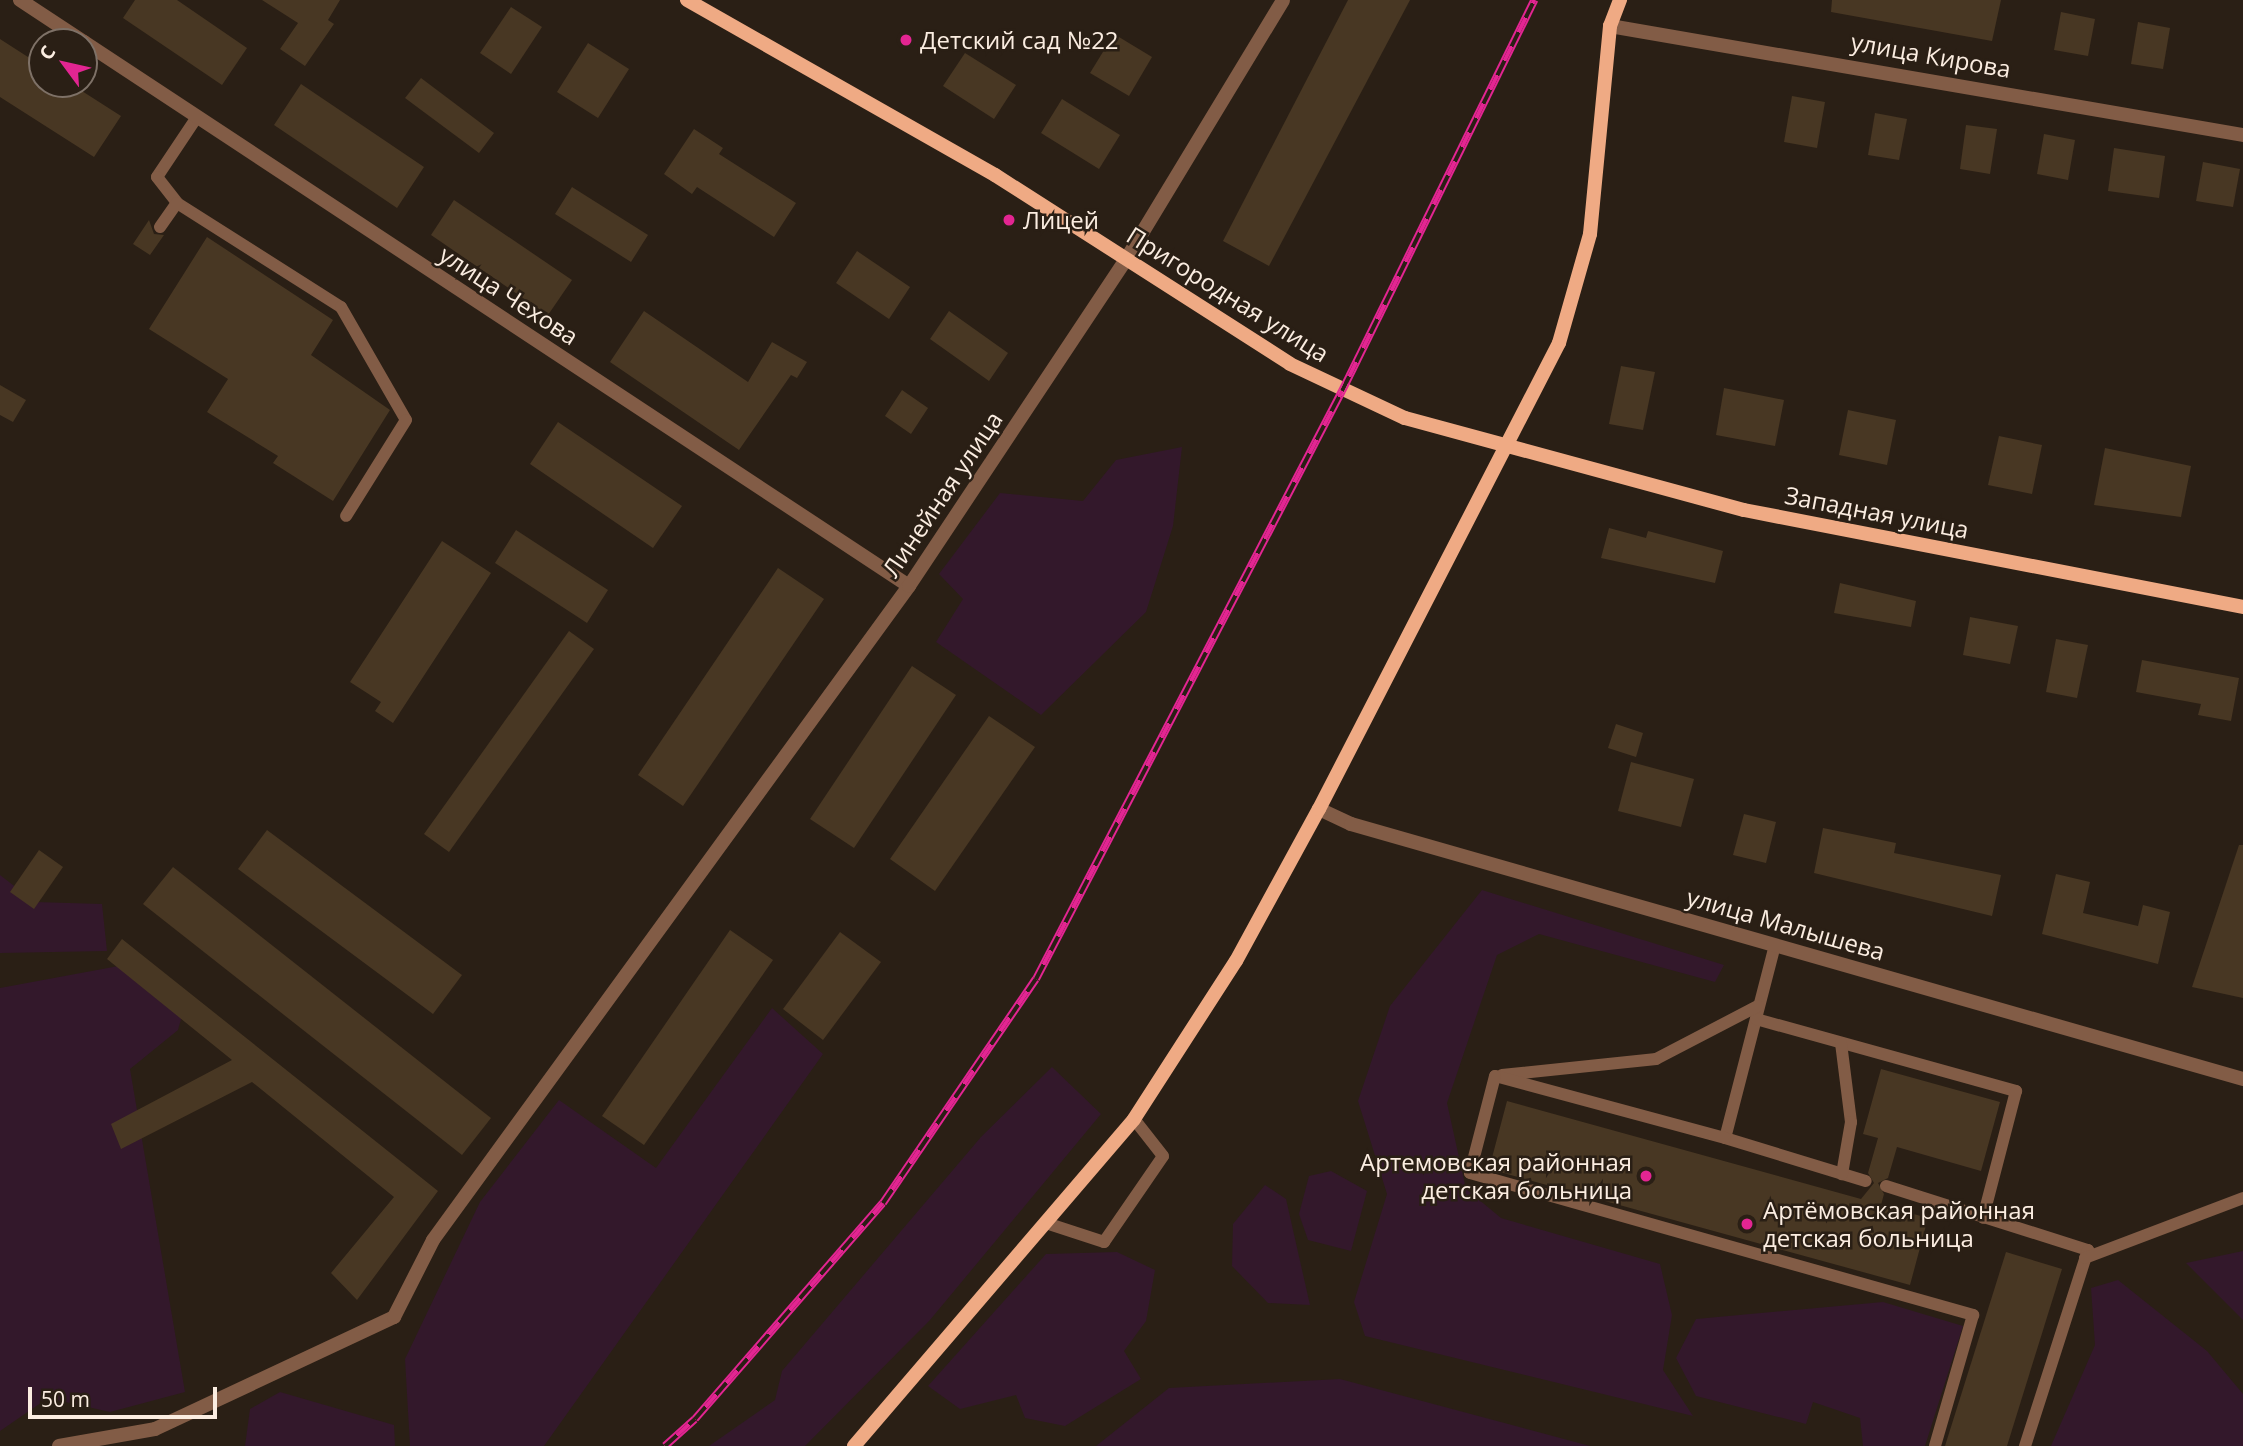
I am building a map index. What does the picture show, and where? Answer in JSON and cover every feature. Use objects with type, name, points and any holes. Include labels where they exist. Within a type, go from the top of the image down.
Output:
[{"type":"main road","name":"Пригородная улица","points":[[687,0],[995,174],[1290,363],[1342,391],[1405,418],[1505,448]]},
{"type":"main road","points":[[854,1446],[1049,1224],[1134,1119],[1236,961],[1320,808],[1559,343],[1575,298],[1590,234],[1610,26],[1620,0]]},
{"type":"main road","name":"Западная улица","points":[[1505,448],[1744,510],[2243,607]]},
{"type":"street","name":"улица Чехова","points":[[20,0],[63,28]]},
{"type":"street","name":"Линейная улица","points":[[59,1446],[155,1429],[394,1317],[433,1240],[610,993],[909,586],[1127,258],[1283,0]]},
{"type":"street","name":"улица Кирова","points":[[1610,26],[2243,135]]},
{"type":"street","name":"улица Чехова","points":[[98,51],[909,586]]},
{"type":"street","name":"улица Малышева","points":[[1320,808],[1351,824],[2243,1079]]},
{"type":"lane","points":[[197,117],[157,177],[177,203],[341,307],[406,420],[346,516]]},
{"type":"lane","points":[[160,227],[177,203]]},
{"type":"lane","points":[[1724,1138],[1775,945]]},
{"type":"lane","points":[[1495,1076],[1656,1059],[1757,1012],[1841,1043],[2016,1091],[1983,1218]]},
{"type":"lane","points":[[1841,1043],[1851,1122],[1842,1174]]},
{"type":"lane","points":[[1495,1076],[1724,1138],[1866,1181]]},
{"type":"lane","points":[[1495,1076],[1470,1173],[1973,1315],[1935,1446]]},
{"type":"lane","points":[[1049,1224],[1104,1242],[1163,1156],[1134,1119]]},
{"type":"lane","points":[[1886,1186],[2088,1250],[2025,1446]]},
{"type":"lane","points":[[2085,1258],[2243,1198]]},
{"type":"shaded area","points":[[1182,447],[1173,526],[1146,612],[1041,715],[936,642],[963,599],[939,574],[1000,493],[1083,501],[1116,460]]},
{"type":"shaded area","points":[[0,875],[35,902],[102,904],[107,951],[0,953]]},
{"type":"shaded area","points":[[1482,890],[1724,965],[1715,982],[1539,934],[1497,955],[1447,1103],[1466,1189],[1501,1218],[1660,1264],[1672,1315],[1663,1370],[1693,1416],[1365,1336],[1354,1302],[1387,1194],[1358,1101],[1390,1006]]},
{"type":"shaded area","points":[[124,965],[185,1005],[178,1030],[130,1069],[185,1392],[110,1412],[48,1398],[0,1431],[0,988]]},
{"type":"shaded area","points":[[772,1008],[823,1054],[544,1446],[410,1446],[405,1359],[480,1202],[559,1100],[656,1168]]},
{"type":"shaded area","points":[[1052,1067],[1101,1114],[930,1320],[805,1446],[709,1446],[775,1400],[782,1371],[981,1137]]},
{"type":"shaded area","points":[[1331,1171],[1367,1191],[1351,1251],[1308,1240],[1299,1214],[1309,1176]]},
{"type":"shaded area","points":[[1265,1185],[1286,1199],[1310,1305],[1268,1303],[1232,1266],[1233,1224]]},
{"type":"shaded area","points":[[2243,1251],[2243,1320],[2186,1263]]},
{"type":"shaded area","points":[[1117,1252],[1155,1270],[1146,1321],[1124,1351],[1141,1379],[1065,1426],[1025,1418],[1016,1395],[960,1409],[928,1386],[1046,1254]]},
{"type":"shaded area","points":[[2118,1280],[2207,1351],[2243,1394],[2243,1446],[2051,1446],[2095,1345],[2091,1288]]},
{"type":"shaded area","points":[[1883,1302],[1963,1326],[1925,1446],[1863,1446],[1860,1418],[1813,1402],[1806,1424],[1696,1396],[1676,1358],[1696,1319]]},
{"type":"shaded area","points":[[1340,1379],[1590,1446],[1096,1446],[1169,1388]]},
{"type":"shaded area","points":[[280,1392],[394,1425],[395,1446],[245,1446],[250,1409]]},
{"type":"building","points":[[135,0],[177,0],[247,48],[222,85],[123,18]]},
{"type":"building","points":[[262,0],[340,0],[328,20],[334,24],[305,66],[280,49],[298,23]]},
{"type":"building","points":[[1348,0],[1410,0],[1269,266],[1223,241]]},
{"type":"building","points":[[1832,0],[2001,0],[1992,41],[1831,12]]},
{"type":"building","points":[[511,7],[542,27],[511,74],[480,53]]},
{"type":"building","points":[[2061,12],[2095,19],[2088,56],[2054,50]]},
{"type":"building","points":[[2138,22],[2170,28],[2163,69],[2131,64]]},
{"type":"building","points":[[1114,34],[1152,57],[1129,96],[1090,73]]},
{"type":"building","points":[[0,39],[28,57],[28,98],[93,98],[121,116],[94,157],[0,97]]},
{"type":"building","points":[[588,43],[629,69],[598,118],[557,92]]},
{"type":"building","points":[[965,53],[1016,85],[994,119],[943,86]]},
{"type":"building","points":[[421,78],[494,133],[479,153],[405,98]]},
{"type":"building","points":[[301,84],[424,167],[397,208],[274,125]]},
{"type":"building","points":[[1792,96],[1825,102],[1817,148],[1784,142]]},
{"type":"building","points":[[1062,99],[1120,135],[1099,169],[1041,133]]},
{"type":"building","points":[[1875,113],[1907,119],[1899,160],[1868,155]]},
{"type":"building","points":[[1966,125],[1997,129],[1990,174],[1960,169]]},
{"type":"building","points":[[694,129],[723,148],[719,154],[796,203],[774,237],[697,187],[692,194],[664,174]]},
{"type":"building","points":[[2044,134],[2075,140],[2068,180],[2037,174]]},
{"type":"building","points":[[2114,148],[2165,156],[2159,198],[2108,191]]},
{"type":"building","points":[[2203,162],[2240,169],[2233,207],[2196,201]]},
{"type":"building","points":[[572,187],[648,235],[631,262],[555,214]]},
{"type":"building","points":[[454,200],[572,280],[548,315],[431,235]]},
{"type":"building","points":[[149,220],[154,234],[164,235],[150,255],[133,244]]},
{"type":"building","points":[[207,237],[333,320],[311,355],[390,410],[333,501],[273,463],[278,456],[207,412],[228,379],[149,329]]},
{"type":"building","points":[[857,251],[910,287],[889,319],[836,283]]},
{"type":"building","points":[[644,311],[748,382],[772,342],[807,362],[797,378],[791,375],[739,450],[610,362]]},
{"type":"building","points":[[949,311],[1008,353],[989,381],[930,339]]},
{"type":"building","points":[[1621,366],[1655,372],[1643,430],[1609,424]]},
{"type":"building","points":[[0,385],[26,400],[13,422],[0,415]]},
{"type":"building","points":[[1724,388],[1784,400],[1775,446],[1716,435]]},
{"type":"building","points":[[902,390],[928,408],[911,434],[885,416]]},
{"type":"building","points":[[1848,410],[1896,420],[1887,465],[1839,455]]},
{"type":"building","points":[[558,422],[682,506],[653,548],[530,464]]},
{"type":"building","points":[[1999,436],[2042,445],[2032,494],[1988,485]]},
{"type":"building","points":[[2105,448],[2191,466],[2181,517],[2094,505]]},
{"type":"building","points":[[1609,528],[1646,538],[1648,531],[1723,551],[1715,583],[1601,558]]},
{"type":"building","points":[[516,530],[608,590],[587,623],[495,563]]},
{"type":"building","points":[[442,541],[491,573],[393,723],[375,711],[381,702],[350,682]]},
{"type":"building","points":[[778,568],[824,599],[683,806],[638,775]]},
{"type":"building","points":[[1840,583],[1916,601],[1911,627],[1834,613]]},
{"type":"building","points":[[1970,617],[2018,626],[2010,664],[1963,655]]},
{"type":"building","points":[[569,631],[594,649],[449,852],[424,834]]},
{"type":"building","points":[[2056,639],[2088,645],[2077,698],[2046,692]]},
{"type":"building","points":[[2142,660],[2239,678],[2231,721],[2198,715],[2201,704],[2136,692]]},
{"type":"building","points":[[912,666],[956,695],[854,848],[810,819]]},
{"type":"building","points":[[989,716],[1035,747],[935,891],[890,859]]},
{"type":"building","points":[[1616,724],[1643,733],[1636,757],[1608,748]]},
{"type":"building","points":[[1631,762],[1694,779],[1681,827],[1618,811]]},
{"type":"building","points":[[1744,814],[1776,822],[1766,863],[1733,855]]},
{"type":"building","points":[[1823,828],[1896,843],[1894,853],[2001,875],[1992,916],[1814,873]]},
{"type":"building","points":[[267,830],[462,975],[433,1014],[238,869]]},
{"type":"building","points":[[2239,845],[2243,845],[2243,998],[2192,987]]},
{"type":"building","points":[[39,850],[63,867],[34,909],[10,892]]},
{"type":"building","points":[[173,867],[491,1118],[462,1155],[143,904]]},
{"type":"building","points":[[2056,874],[2090,882],[2083,913],[2138,926],[2143,905],[2170,912],[2158,964],[2042,934]]},
{"type":"building","points":[[730,930],[773,960],[644,1145],[602,1116]]},
{"type":"building","points":[[840,932],[881,962],[823,1040],[783,1009]]},
{"type":"building","points":[[122,939],[438,1191],[357,1300],[331,1273],[394,1197],[252,1082],[121,1149],[111,1124],[232,1060],[107,959]]},
{"type":"building","name":"Артемовская районная детская больница","points":[[1881,1069],[2000,1102],[1981,1171],[1897,1147],[1888,1178],[1878,1183],[1884,1194],[1881,1205],[1928,1218],[1910,1285],[1489,1169],[1507,1101],[1861,1199],[1874,1183],[1868,1173],[1878,1138],[1863,1134]]},
{"type":"building","points":[[2006,1252],[2062,1269],[2007,1446],[1945,1446]]},
{"type":"railway","points":[[665,1446],[695,1419],[883,1203],[1036,979],[1342,391],[1534,0]]},
{"type":"place","name":"Детский сад №22","points":[[906,40]]},
{"type":"place","name":"Лицей","points":[[1009,220]]},
{"type":"place","name":"Артемовская районная детская больница","points":[[1646,1176]]},
{"type":"place","name":"Артёмовская районная детская больница","points":[[1747,1224]]}]
